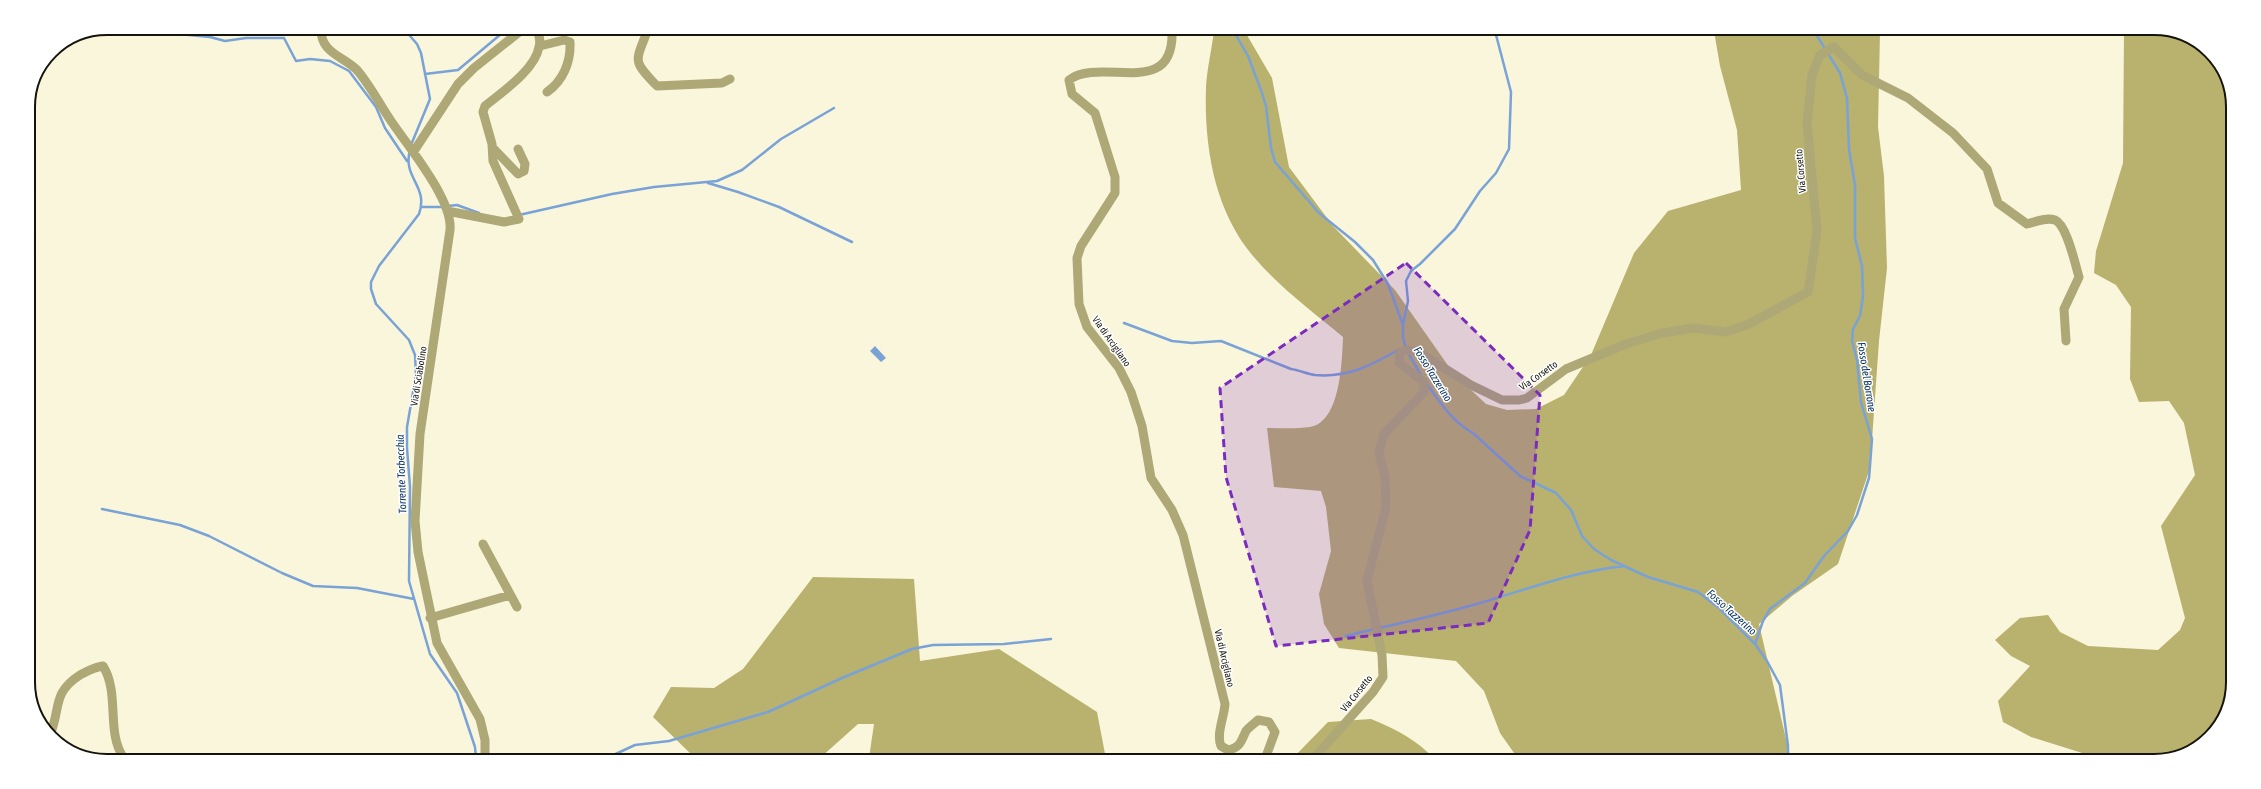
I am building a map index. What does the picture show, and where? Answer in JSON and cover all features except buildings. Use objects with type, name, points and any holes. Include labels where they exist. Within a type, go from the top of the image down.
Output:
[{"type":"street","name":"Via di Sciabolino","points":[[322,35],[327,49],[357,71],[395,127],[414,151],[447,211],[450,230],[420,434],[415,496],[418,552],[430,618],[439,649],[480,719],[485,740],[485,754]]},
{"type":"street","points":[[414,151],[458,84],[474,68],[515,35]]},
{"type":"street","points":[[447,211],[504,222],[520,218],[495,167],[492,157],[493,148],[483,116],[483,109],[516,81],[537,54],[540,46],[538,35]]},
{"type":"street","points":[[645,35],[640,46],[637,61],[640,67],[657,86],[722,83],[730,79]]},
{"type":"street","name":"Via di Arcigliano","points":[[1172,35],[1173,44],[1170,55],[1166,61],[1154,68],[1132,73],[1080,74],[1069,80],[1072,94],[1095,113],[1115,177],[1114,194],[1081,246],[1077,258],[1079,304],[1087,327],[1119,368],[1129,386],[1142,426],[1152,478],[1172,510],[1183,535],[1225,704],[1223,723],[1219,733],[1221,746],[1228,750],[1235,749],[1240,745],[1247,729],[1258,720],[1269,722],[1275,732],[1267,754]]},
{"type":"street","points":[[540,46],[564,40],[570,42],[570,49],[562,78],[547,92]]},
{"type":"street","name":"Via Corsetto","points":[[1317,754],[1373,692],[1383,677],[1382,655],[1367,581],[1386,506],[1385,476],[1379,453],[1384,434],[1424,392],[1424,382],[1399,363],[1400,352],[1406,350],[1422,354],[1471,385],[1502,400],[1519,400],[1528,398],[1566,369],[1626,344],[1662,333],[1694,328],[1725,332],[1747,325],[1808,292],[1817,231],[1807,123],[1812,75],[1820,55],[1834,47],[1862,75],[1908,98],[1953,133],[1987,169],[1998,203],[2027,224],[2041,220],[2054,220],[2063,226],[2078,277],[2064,309],[2066,341]]},
{"type":"street","points":[[493,148],[518,174],[524,171],[525,164],[518,149]]},
{"type":"street","points":[[483,544],[517,608]]},
{"type":"street","points":[[430,618],[510,595]]},
{"type":"street","points":[[52,728],[59,700],[66,685],[96,667],[103,666],[109,675],[117,747],[121,754]]},
{"type":"highlighted area","points":[[1406,263],[1540,395],[1530,530],[1488,623],[1276,646],[1226,477],[1220,388]]},
{"type":"shaded area","points":[[1213,35],[1247,35],[1272,78],[1289,167],[1333,226],[1395,290],[1454,374],[1486,404],[1507,410],[1536,409],[1564,395],[1591,355],[1634,253],[1668,211],[1741,190],[1737,130],[1720,66],[1715,35],[1880,35],[1878,127],[1884,176],[1887,268],[1879,341],[1870,468],[1838,564],[1792,596],[1759,624],[1790,754],[1515,754],[1500,733],[1484,691],[1456,661],[1339,648],[1324,624],[1319,594],[1331,551],[1326,507],[1321,491],[1274,487],[1267,428],[1310,427],[1320,423],[1328,414],[1338,389],[1342,360],[1343,337],[1296,298],[1263,267],[1240,238],[1229,218],[1220,198],[1210,154],[1206,109],[1207,73]]},
{"type":"shaded area","points":[[2124,35],[2168,36],[2186,42],[2202,53],[2211,63],[2221,79],[2226,102],[2226,682],[2224,701],[2221,710],[2211,726],[2198,739],[2186,747],[2168,753],[2159,754],[2085,754],[2031,737],[2003,722],[1998,701],[2030,666],[2011,656],[1995,640],[2020,618],[2048,615],[2060,632],[2088,646],[2158,650],[2180,630],[2185,618],[2161,526],[2195,475],[2184,423],[2169,401],[2139,402],[2130,379],[2131,307],[2116,285],[2094,273],[2096,251],[2123,163]]},
{"type":"shaded area","points":[[813,577],[914,579],[920,661],[999,649],[1097,712],[1105,754],[870,754],[874,724],[858,724],[824,754],[691,754],[653,717],[671,687],[714,688],[743,669]]},
{"type":"shaded area","points":[[1371,719],[1406,736],[1429,754],[1297,754],[1328,722]]},
{"type":"water","points":[[875,346],[886,358],[881,362],[870,351]]},
{"type":"waterway","points":[[189,35],[210,37],[225,41],[246,38],[284,38],[296,61],[310,59],[330,61],[349,71],[376,107],[385,128],[407,161]]},
{"type":"waterway","name":"Torrente Torbecchia","points":[[409,35],[417,44],[421,53],[430,99],[411,145]]},
{"type":"waterway","points":[[425,74],[458,70],[500,35]]},
{"type":"waterway","name":"Fosso Tazzerino","points":[[1236,35],[1248,56],[1266,106],[1271,148],[1275,162],[1319,213],[1355,242],[1373,260],[1388,284],[1403,325],[1403,338],[1406,349]]},
{"type":"waterway","points":[[1403,325],[1408,301],[1406,281],[1411,271],[1455,229],[1480,191],[1496,173],[1509,149],[1511,92],[1496,35]]},
{"type":"waterway","name":"Fosso del Borrone","points":[[1755,644],[1763,621],[1770,609],[1805,583],[1824,556],[1848,531],[1857,515],[1869,478],[1872,439],[1861,402],[1857,360],[1852,341],[1853,329],[1860,316],[1863,296],[1862,266],[1855,238],[1855,185],[1849,149],[1847,98],[1840,73],[1816,35]]},
{"type":"waterway","points":[[519,215],[612,194],[654,187],[717,181],[742,170],[781,139],[834,108]]},
{"type":"waterway","name":"Torrente Torbecchia","points":[[410,150],[408,160],[409,168],[421,196],[419,214],[379,266],[371,282],[371,289],[376,304],[409,340],[415,355],[416,375],[407,427],[410,487],[409,581],[430,654],[457,693],[475,747],[476,754]]},
{"type":"waterway","points":[[708,183],[779,207],[852,242]]},
{"type":"waterway","points":[[448,206],[457,205],[479,213]]},
{"type":"waterway","points":[[421,207],[443,207]]},
{"type":"waterway","points":[[1124,323],[1172,341],[1192,343],[1221,341],[1291,369],[1315,375],[1338,374],[1359,369],[1379,361],[1398,350]]},
{"type":"waterway","name":"Fosso Tazzerino","points":[[1408,353],[1421,375]]},
{"type":"waterway","name":"Fosso Tazzerino","points":[[1427,384],[1442,405],[1459,423],[1473,433],[1520,476],[1556,493],[1571,510],[1582,536],[1594,549],[1611,560],[1648,577],[1698,592],[1719,608],[1755,644],[1767,661],[1780,685],[1788,754]]},
{"type":"waterway","points":[[102,509],[180,525],[209,536],[282,573],[313,586],[357,588],[414,599]]},
{"type":"waterway","points":[[1346,636],[1463,608],[1570,576],[1606,568],[1625,566]]},
{"type":"waterway","points":[[616,754],[635,745],[669,741],[768,712],[842,678],[912,649],[933,645],[1004,644],[1051,639]]}]
